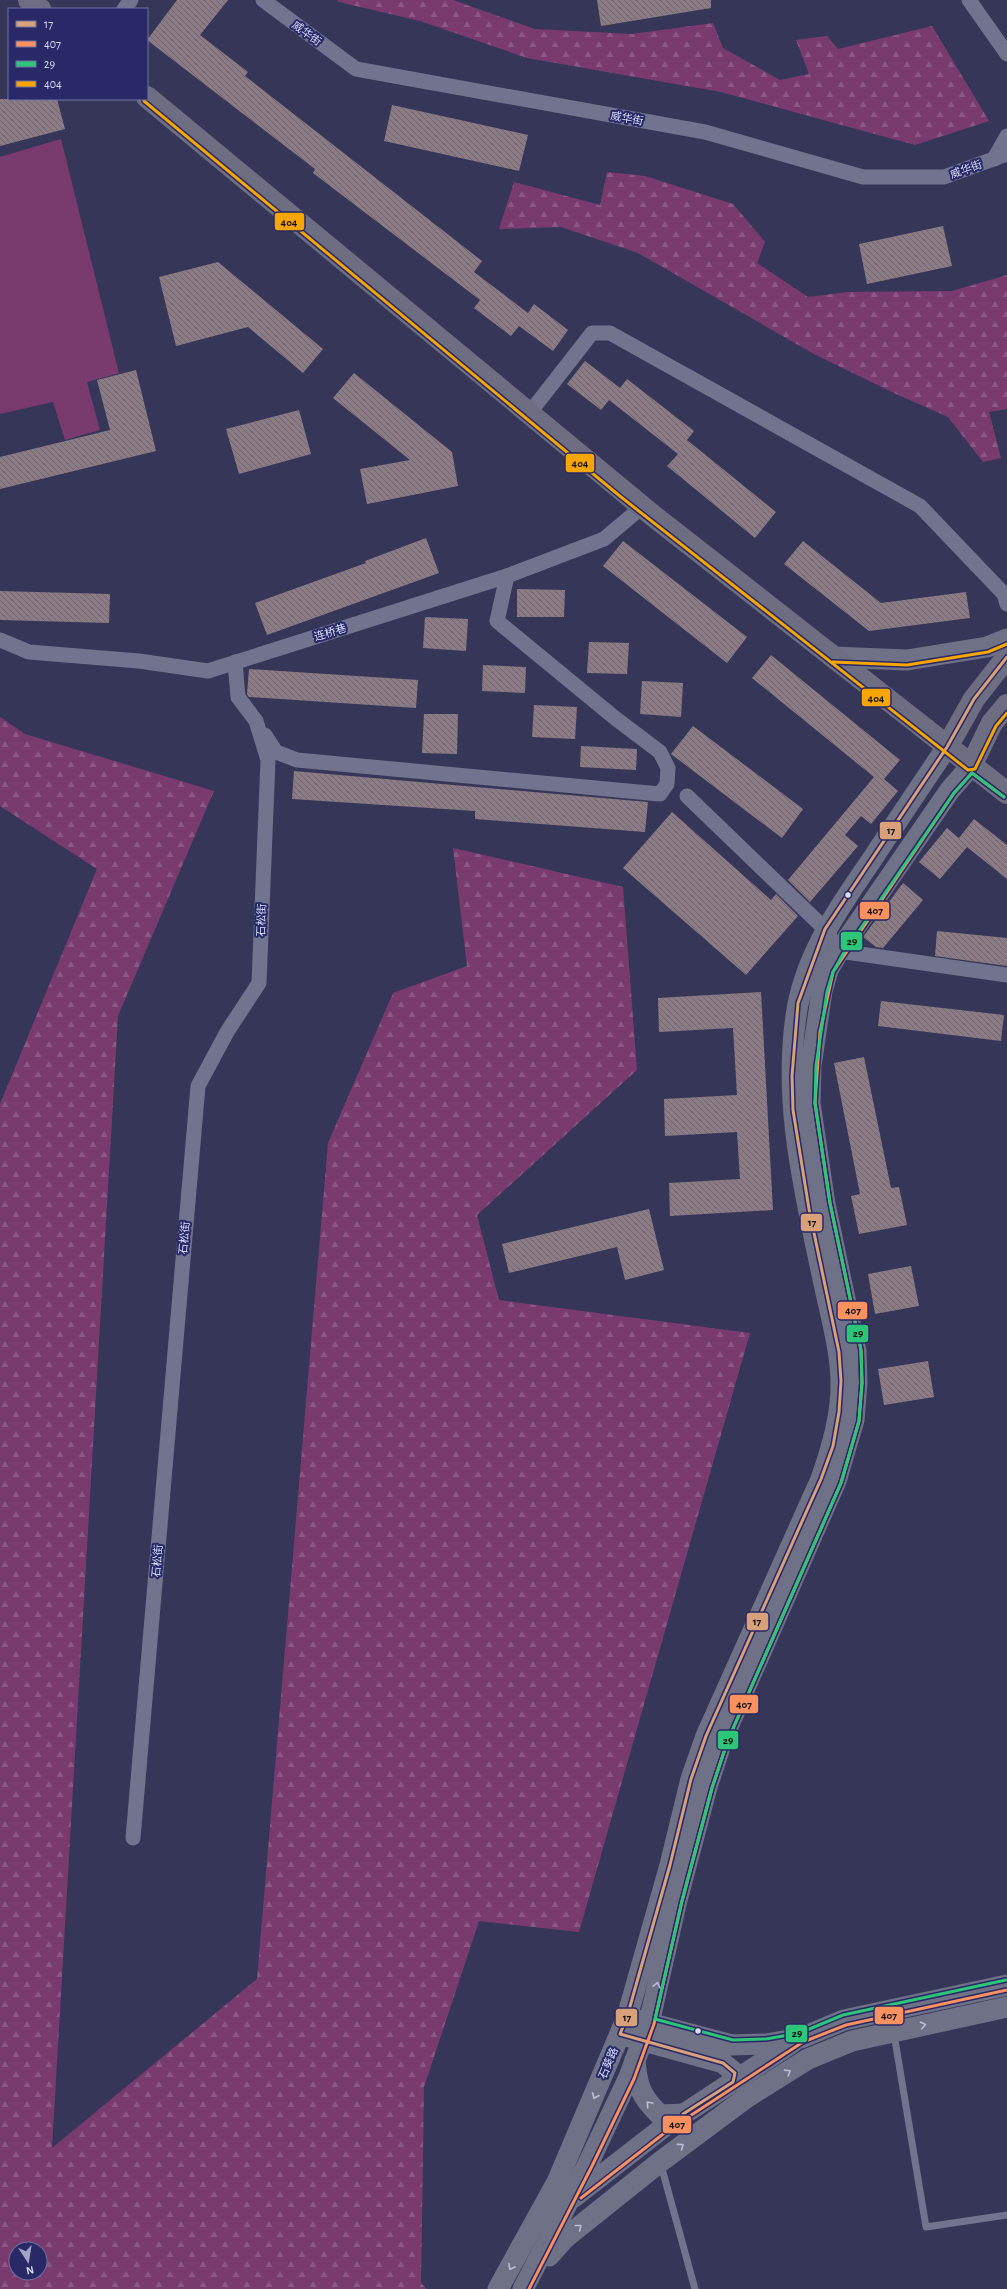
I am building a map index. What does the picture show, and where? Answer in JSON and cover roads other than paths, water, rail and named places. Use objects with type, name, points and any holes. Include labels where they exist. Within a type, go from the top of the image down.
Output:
[{"type":"main road","points":[[29,0],[39,8]]},
{"type":"main road","points":[[148,98],[528,415],[947,748],[1007,793]]},
{"type":"main road","points":[[833,656],[907,660],[987,647],[1007,639]]},
{"type":"main road","points":[[947,748],[974,699],[1007,656]]},
{"type":"main road","points":[[684,2114],[660,2115],[645,2100],[637,2080],[642,2041],[707,1787],[723,1738],[836,1481],[854,1420],[857,1383],[856,1351],[825,1204],[810,1103],[811,1066],[822,991],[828,970],[839,951],[950,790],[971,766],[992,723],[1007,705]]},
{"type":"main road","name":"石葵路","points":[[498,2289],[557,2182],[624,2026],[670,1865],[691,1779],[706,1736],[821,1479],[833,1446],[839,1412],[841,1381],[839,1352],[807,1202],[793,1110],[792,1076],[798,1003],[825,929],[947,748]]},
{"type":"main road","points":[[523,2245],[570,2201],[664,2127],[801,2038],[844,2020],[1007,1985]]},
{"type":"main road","points":[[528,2282],[565,2238],[660,2162],[746,2098],[808,2059],[852,2041],[1007,2007]]},
{"type":"main road","points":[[624,2026],[642,2041],[723,2063],[734,2074],[733,2082]]},
{"type":"main road","points":[[642,2041],[732,2045],[766,2044],[801,2038]]},
{"type":"main road","points":[[528,2282],[570,2201],[642,2041]]},
{"type":"street","points":[[125,8],[131,0]]},
{"type":"street","name":"威华街","points":[[263,0],[356,69],[705,132],[863,177],[944,177],[1000,157]]},
{"type":"street","points":[[969,0],[1007,54]]},
{"type":"street","points":[[1000,157],[1007,136]]},
{"type":"street","points":[[528,415],[592,332],[610,333],[920,506],[1004,594],[1007,604]]},
{"type":"street","name":"连桥巷","points":[[0,640],[29,652],[139,661],[208,671],[507,576],[604,539],[642,507]]},
{"type":"street","points":[[256,721],[276,752],[297,760],[660,794],[667,784],[668,768],[660,752],[615,718],[497,621],[507,576]]},
{"type":"street","name":"石松街","points":[[133,1838],[198,1086],[227,1032],[259,983],[268,760],[256,721],[238,697],[235,662]]},
{"type":"street","points":[[687,796],[825,929],[839,951],[1007,975]]},
{"type":"lane","points":[[894,2032],[926,2228],[1007,2215]]},
{"type":"lane","points":[[660,2162],[695,2289]]}]
